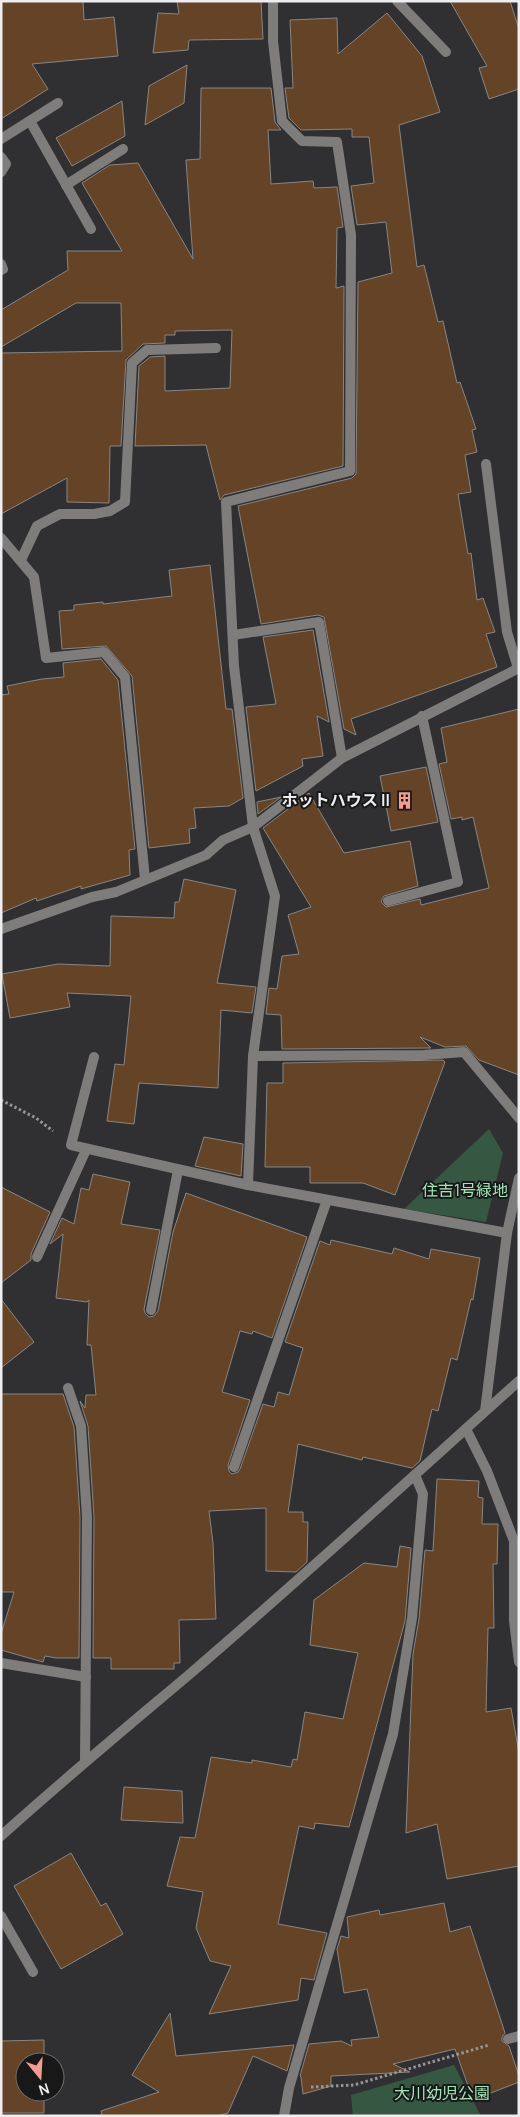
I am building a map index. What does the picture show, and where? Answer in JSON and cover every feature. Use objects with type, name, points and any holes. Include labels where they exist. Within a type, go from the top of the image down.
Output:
[{"type":"street","points":[[248,1185],[253,1056],[275,896],[253,827],[234,666],[226,502],[350,471],[351,234],[337,142],[302,140],[282,121],[273,41],[273,1]]},
{"type":"street","points":[[398,1],[446,52]]},
{"type":"street","points":[[1,139],[58,103]]},
{"type":"street","points":[[30,121],[91,229]]},
{"type":"street","points":[[66,185],[123,149]]},
{"type":"street","points":[[1,157],[6,164],[1,172]]},
{"type":"street","points":[[1,264],[3,269],[1,270]]},
{"type":"street","points":[[21,560],[37,526],[60,514],[94,514],[110,510],[125,502],[132,364],[147,350],[216,348]]},
{"type":"street","points":[[1,929],[92,897],[116,892],[206,855],[223,840],[253,827],[342,758],[518,668],[507,632],[486,464]]},
{"type":"street","points":[[1,538],[34,577],[46,658],[104,652],[124,677],[145,879]]},
{"type":"street","points":[[233,635],[319,622],[342,758]]},
{"type":"street","points":[[388,900],[458,882],[422,716]]},
{"type":"street","points":[[253,1056],[424,1055],[464,1052],[519,1118]]},
{"type":"street","points":[[94,1057],[71,1145],[86,1150],[248,1185],[507,1234]]},
{"type":"street","points":[[36,1256],[86,1150]]},
{"type":"street","points":[[151,1310],[178,1170]]},
{"type":"street","points":[[485,1411],[507,1234],[519,1178]]},
{"type":"street","points":[[234,1467],[327,1200]]},
{"type":"street","points":[[1,1836],[85,1761],[191,1672],[519,1381]]},
{"type":"street","points":[[68,1388],[82,1426],[86,1499],[85,1761]]},
{"type":"street","points":[[466,1429],[487,1471],[514,1541],[514,1621],[519,1662]]},
{"type":"street","points":[[284,2116],[289,2088],[393,1734],[412,1618],[423,1494],[415,1475]]},
{"type":"street","points":[[1,1663],[86,1677]]},
{"type":"street","points":[[1,1916],[33,1972]]},
{"type":"street","points":[[508,2039],[519,2036]]},
{"type":"path","points":[[1,1100],[36,1118],[71,1145]]},
{"type":"path","points":[[289,2088],[354,2085],[508,2039]]},
{"type":"green space","name":"住吉1号緑地","points":[[489,1129],[503,1153],[486,1222],[404,1209]]},
{"type":"green space","name":"大川幼児公園","points":[[454,2065],[481,2116],[353,2116],[351,2095]]},
{"type":"building","points":[[1,1],[83,1],[84,20],[114,17],[118,56],[32,64],[48,89],[1,119]]},
{"type":"building","points":[[177,1],[261,1],[263,39],[189,40],[188,50],[153,53],[158,13],[179,14]]},
{"type":"building","points":[[450,1],[510,1],[519,29],[519,89],[489,99],[479,68],[487,66]]},
{"type":"building","points":[[387,13],[422,56],[440,112],[399,125],[417,267],[424,265],[438,322],[443,321],[457,383],[460,382],[476,429],[472,430],[477,452],[465,455],[471,492],[458,494],[468,554],[471,553],[477,600],[483,598],[495,632],[486,634],[497,667],[351,719],[356,735],[344,729],[324,617],[318,615],[261,624],[238,506],[352,478],[356,474],[358,282],[392,273],[386,222],[357,225],[351,186],[374,183],[369,137],[352,137],[352,129],[301,130],[289,118],[285,88],[293,88],[290,20],[337,18],[338,54]]},
{"type":"building","points":[[187,65],[184,103],[145,125],[149,86]]},
{"type":"building","points":[[201,88],[271,88],[275,122],[281,130],[268,130],[271,184],[313,181],[314,188],[337,187],[343,227],[337,228],[336,288],[344,286],[343,466],[224,495],[220,500],[206,445],[135,446],[139,366],[150,357],[165,356],[165,391],[230,388],[232,330],[175,331],[175,335],[165,335],[165,343],[143,344],[126,360],[121,446],[110,446],[109,503],[67,502],[67,478],[1,514],[1,353],[122,351],[121,303],[76,303],[1,347],[1,310],[68,270],[67,251],[122,251],[82,183],[110,165],[138,163],[193,259],[186,160],[200,159]]},
{"type":"building","points":[[122,101],[125,136],[72,166],[56,138]]},
{"type":"building","points":[[210,565],[226,709],[232,709],[243,798],[229,806],[194,808],[196,828],[189,829],[190,843],[149,848],[132,676],[106,646],[62,649],[59,611],[74,610],[74,605],[103,602],[103,604],[172,596],[169,570]]},
{"type":"building","points":[[313,630],[329,722],[317,716],[323,756],[302,759],[303,766],[256,791],[246,707],[276,704],[263,637]]},
{"type":"building","points":[[101,659],[118,680],[135,849],[129,850],[130,875],[81,889],[81,886],[37,901],[36,898],[1,913],[1,695],[9,694],[7,686],[64,677],[63,663]]},
{"type":"building","points":[[519,709],[519,1075],[479,1060],[466,1046],[445,1047],[420,1037],[431,1048],[282,1049],[281,1015],[266,1014],[269,988],[277,989],[282,956],[299,954],[288,915],[311,907],[263,828],[309,793],[344,853],[410,841],[418,886],[384,896],[381,902],[386,907],[420,899],[421,905],[489,888],[473,817],[462,820],[462,817],[451,819],[439,764],[447,762],[441,728]]},
{"type":"building","name":"ホットハウス II","points":[[426,767],[438,822],[391,831],[380,776]]},
{"type":"building","points":[[281,797],[258,814],[257,802]]},
{"type":"building","points":[[184,879],[236,890],[217,983],[256,987],[252,1013],[221,1010],[218,1088],[139,1083],[134,1124],[107,1121],[115,1064],[124,1065],[131,996],[67,993],[70,1007],[10,1018],[2,974],[58,964],[110,966],[111,916],[174,918],[175,902],[179,902]]},
{"type":"building","points":[[443,1060],[445,1062],[395,1195],[363,1183],[310,1183],[310,1167],[265,1167],[267,1083],[283,1083],[283,1063]]},
{"type":"building","points":[[204,1137],[243,1144],[241,1176],[195,1166]]},
{"type":"building","points":[[93,1174],[130,1182],[121,1224],[160,1230],[144,1309],[149,1317],[154,1316],[158,1311],[173,1232],[186,1193],[307,1237],[272,1338],[253,1331],[252,1334],[240,1331],[222,1392],[250,1400],[228,1465],[229,1471],[232,1474],[240,1469],[263,1404],[274,1407],[278,1392],[289,1395],[303,1348],[285,1342],[320,1241],[330,1245],[331,1240],[392,1254],[394,1248],[429,1259],[431,1249],[480,1258],[473,1300],[471,1299],[457,1360],[451,1358],[438,1411],[432,1409],[420,1461],[412,1468],[363,1457],[362,1460],[298,1444],[288,1512],[303,1512],[303,1522],[308,1522],[307,1562],[296,1572],[266,1571],[266,1508],[209,1511],[213,1543],[216,1619],[179,1620],[180,1663],[174,1663],[174,1669],[111,1669],[111,1658],[93,1658],[94,1517],[88,1426],[80,1401],[85,1408],[86,1395],[96,1395],[91,1345],[87,1345],[89,1300],[87,1302],[56,1298],[63,1234],[50,1244],[62,1218],[74,1224],[81,1188],[89,1190]]},
{"type":"building","points":[[1,1187],[50,1212],[31,1254],[31,1260],[1,1283]]},
{"type":"building","points":[[1,1299],[34,1342],[1,1368]]},
{"type":"building","points":[[1,1394],[63,1394],[74,1427],[80,1517],[79,1658],[45,1656],[43,1662],[1,1650],[1,1634],[14,1592],[1,1592]]},
{"type":"building","points":[[437,1479],[479,1481],[478,1497],[483,1498],[482,1524],[498,1524],[497,1564],[493,1564],[494,1628],[488,1628],[486,1712],[511,1708],[519,1753],[519,1866],[447,1879],[437,1824],[406,1833],[413,1654],[419,1619],[425,1550],[433,1551]]},
{"type":"building","points":[[400,1546],[411,1548],[405,1621],[349,1827],[315,1823],[314,1829],[299,1826],[278,1924],[327,1933],[314,1980],[301,1978],[298,2000],[209,2014],[231,1966],[210,1961],[196,1928],[203,1892],[167,1886],[180,1837],[195,1838],[211,1757],[252,1763],[252,1760],[291,1767],[293,1759],[297,1760],[305,1712],[343,1719],[358,1653],[310,1645],[314,1600],[364,1563],[397,1567]]},
{"type":"building","points":[[124,1787],[182,1791],[183,1823],[121,1820]]},
{"type":"building","points":[[71,1853],[101,1906],[106,1903],[123,1934],[61,1969],[14,1886]]},
{"type":"building","points":[[444,1903],[450,1932],[470,1926],[505,2033],[502,2041],[509,2046],[519,2076],[519,2082],[473,2100],[455,2049],[393,2064],[410,2072],[331,2076],[331,2086],[303,2094],[300,2076],[309,2044],[341,2041],[352,2046],[351,2040],[379,2037],[367,1989],[344,1993],[337,1949],[341,1936],[349,1938],[347,1917],[379,1910],[380,1915]]},
{"type":"building","points":[[170,2013],[176,2056],[294,2045],[287,2071],[253,2056],[228,2113],[217,2116],[102,2116],[101,2111],[159,2092],[132,2075]]},
{"type":"building","points":[[44,2040],[44,2052],[15,2052],[15,2102],[44,2102],[44,2113],[1,2113],[1,2041]]},
{"type":"place","name":"ホットハウス II","points":[[404,800]]}]
